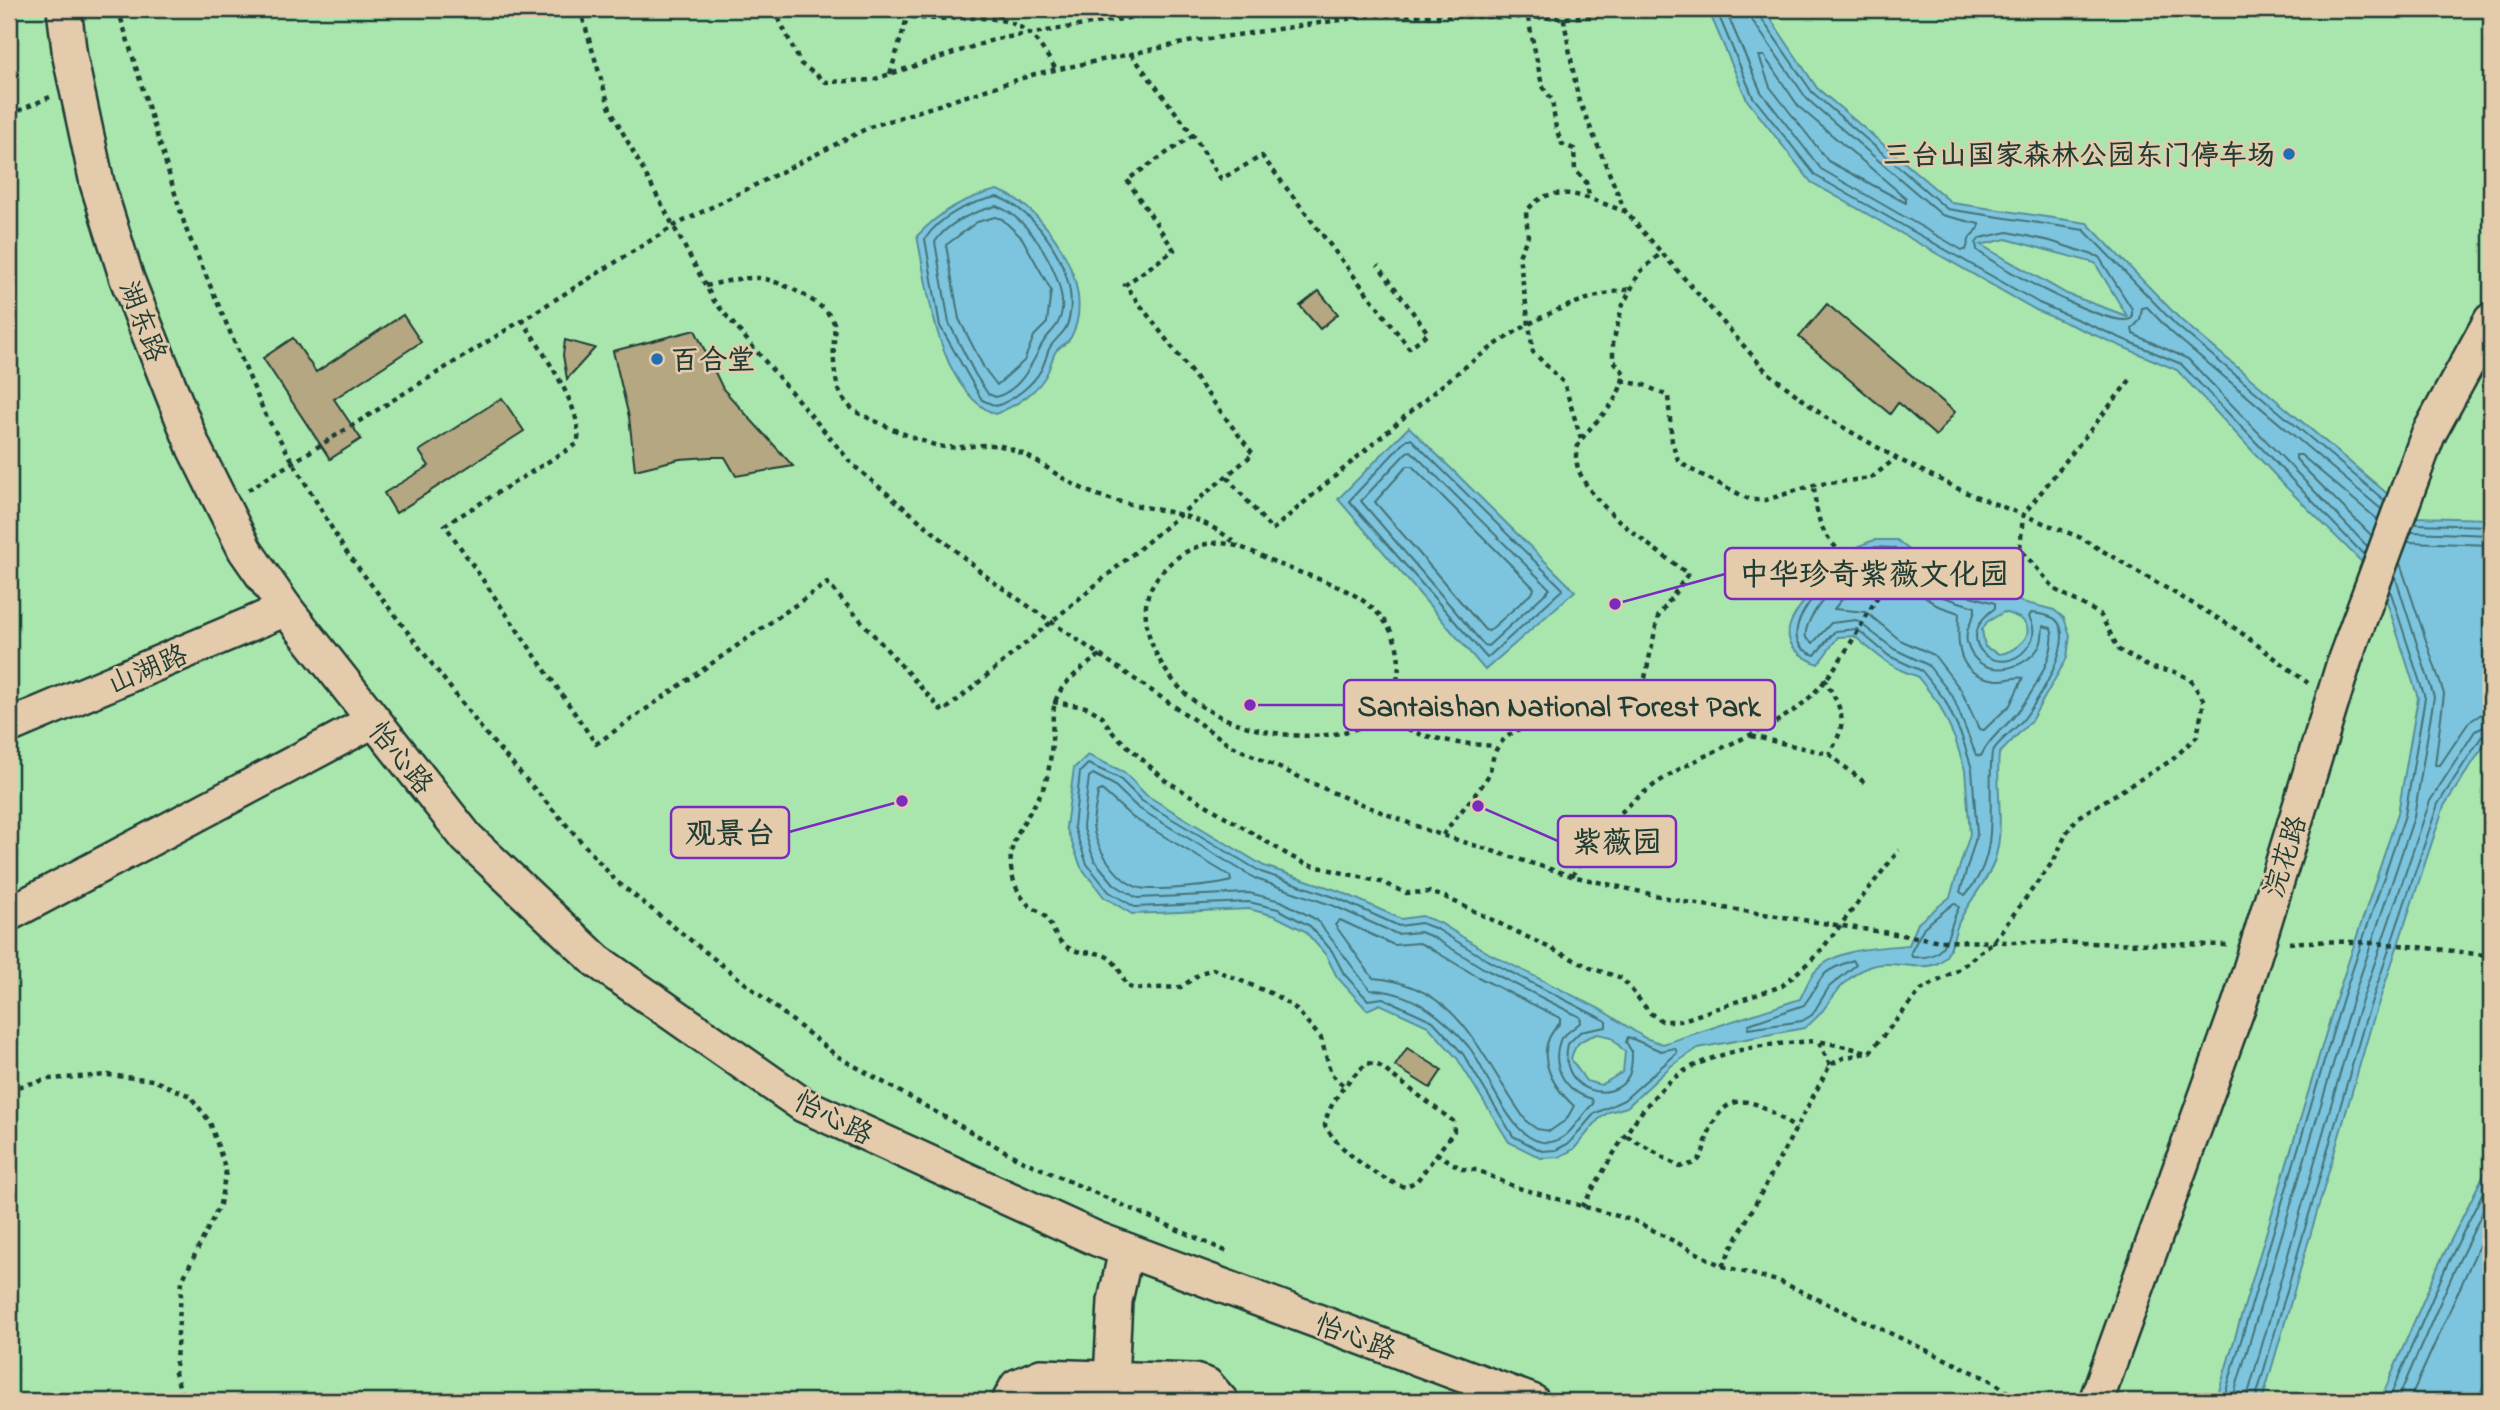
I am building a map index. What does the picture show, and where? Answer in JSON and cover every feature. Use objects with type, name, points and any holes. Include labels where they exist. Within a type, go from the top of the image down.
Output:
[{"type":"street","name":"湖东路","points":[[64,9],[77,91],[97,183],[127,279],[194,448],[245,550],[286,609]]},
{"type":"street","name":"浣花路","points":[[2096,1401],[2240,1002],[2345,659],[2428,435],[2491,320]]},
{"type":"street","name":"怡心路","points":[[286,609],[467,838],[597,961],[803,1105],[1126,1250],[1532,1401]]},
{"type":"street","name":"山湖路","points":[[9,726],[286,609]]},
{"type":"street","points":[[9,914],[373,721]]},
{"type":"street","points":[[1111,1379],[1115,1301],[1126,1250]]},
{"type":"street","points":[[1009,1401],[1017,1386],[1041,1376],[1194,1381],[1207,1385],[1221,1401]]},
{"type":"path","points":[[118,9],[186,229],[265,414],[344,549],[485,733],[616,881],[838,1056],[1017,1158],[1235,1256]]},
{"type":"path","points":[[580,9],[610,109],[714,301],[853,464],[992,581],[1232,746],[1336,794],[1443,835],[1572,876],[1685,902],[1941,941],[2257,945],[2326,940],[2424,947],[2491,956]]},
{"type":"path","points":[[774,9],[801,64],[826,82],[872,80],[996,39],[1185,9]]},
{"type":"path","points":[[892,9],[907,18],[1003,19]]},
{"type":"path","points":[[989,9],[1030,34],[1057,69]]},
{"type":"path","points":[[1152,9],[1158,15]]},
{"type":"path","points":[[1562,9],[1578,98],[1625,211],[1766,371],[1825,417],[1896,458],[1965,492],[2079,537],[2236,629],[2331,700]]},
{"type":"path","points":[[223,505],[674,226],[870,127],[1057,69],[1188,42],[1375,15],[1564,18],[1661,14],[1696,9]]},
{"type":"path","points":[[890,74],[907,18]]},
{"type":"path","points":[[1528,18],[1542,85],[1552,100],[1556,129],[1562,144],[1574,149],[1575,170],[1586,182],[1591,200]]},
{"type":"path","points":[[1131,54],[1193,135],[1221,180],[1262,156],[1409,348],[1428,333],[1378,265]]},
{"type":"path","points":[[9,115],[43,99],[77,91]]},
{"type":"path","points":[[522,319],[576,414],[581,432],[577,444],[444,525],[596,744],[827,583],[943,712],[1254,454],[1125,285],[1174,250],[1128,180],[1193,135]]},
{"type":"path","points":[[1581,440],[1564,383],[1533,352],[1519,256],[1528,236],[1526,212],[1535,199],[1553,192],[1625,211]]},
{"type":"path","points":[[1443,835],[1486,782],[1495,746],[1513,732],[1558,713],[1619,697],[1645,678],[1658,617],[1688,574],[1605,508],[1577,473],[1573,457],[1581,440],[1614,401],[1624,373],[1613,360],[1613,343],[1630,289],[1639,272],[1661,253]]},
{"type":"path","points":[[706,286],[738,279],[761,278],[799,293],[827,311],[835,325],[836,381],[842,400],[858,413],[940,446],[1005,446],[1030,457],[1078,487],[1136,507],[1183,513],[1224,532],[1240,547]]},
{"type":"path","points":[[1227,477],[1272,530],[1485,349],[1530,323],[1567,308],[1585,297],[1630,289]]},
{"type":"path","points":[[1722,1266],[1830,1065],[1843,1058],[1870,1052],[1921,990],[1958,970],[1993,942],[2054,860],[2067,832],[2078,817],[2172,760],[2197,736],[2204,701],[2190,679],[2175,671],[2151,668],[2119,650],[2100,614],[2056,590],[2020,549],[2023,515],[2130,380]]},
{"type":"path","points":[[1622,381],[1644,385],[1668,396],[1672,442],[1678,460],[1738,496],[1766,500],[1814,485],[1871,478],[1896,458]]},
{"type":"path","points":[[1572,876],[1596,837],[1625,805],[1659,780],[1750,736],[1808,699],[1848,644],[1885,584],[1824,537],[1815,513],[1814,485]]},
{"type":"path","points":[[1219,543],[1240,547],[1346,590],[1377,615],[1392,634],[1399,653],[1400,679],[1393,699],[1380,717],[1366,727],[1345,732],[1307,735],[1243,725],[1207,710],[1176,684],[1157,653],[1146,625],[1150,586],[1160,572],[1199,547],[1219,543]]},
{"type":"path","points":[[1100,655],[1071,676],[1053,702],[1048,774],[1038,800],[1014,838],[1010,857],[1016,890],[1023,899],[1042,913],[1061,942],[1072,949],[1106,954],[1117,964],[1126,986],[1135,989],[1181,987],[1201,973],[1213,969],[1275,995],[1295,1008],[1321,1038],[1331,1074],[1346,1088]]},
{"type":"path","points":[[1824,678],[1843,713],[1841,734],[1829,754]]},
{"type":"path","points":[[1053,702],[1086,707],[1101,715],[1113,733],[1166,780],[1290,856],[1306,864],[1381,882],[1406,892],[1429,892],[1445,897],[1593,969],[1622,978],[1639,1002],[1662,1021],[1680,1021],[1782,986],[1818,954],[1899,850]]},
{"type":"path","points":[[1380,717],[1422,735],[1458,743],[1495,746]]},
{"type":"path","points":[[1750,736],[1829,754],[1866,783]]},
{"type":"path","points":[[1818,1041],[1830,1065]]},
{"type":"path","points":[[1583,1208],[1649,1105],[1685,1071],[1736,1051],[1788,1042],[1836,1042],[1870,1052]]},
{"type":"path","points":[[1368,1063],[1378,1065],[1452,1121],[1454,1131],[1417,1181],[1405,1187],[1391,1183],[1338,1142],[1325,1126],[1326,1115],[1346,1088],[1368,1063]]},
{"type":"path","points":[[9,1089],[49,1079],[108,1075],[153,1080],[190,1096],[211,1122],[226,1171],[220,1205],[182,1281],[175,1373],[184,1401]]},
{"type":"path","points":[[1627,1136],[1665,1161],[1680,1167],[1695,1163],[1703,1153],[1718,1114],[1732,1102],[1753,1101],[1796,1129]]},
{"type":"path","points":[[1436,1153],[1462,1169],[1477,1170],[1515,1187],[1635,1221],[1722,1266],[1782,1282],[1992,1381],[2020,1401]]},
{"type":"green space","points":[[9,9],[2491,9],[2491,1401],[9,1401]]},
{"type":"water","points":[[1708,9],[1764,9],[1817,88],[1952,203],[2087,223],[2181,320],[2415,517],[2491,519],[2491,735],[2444,806],[2372,1023],[2262,1401],[2216,1401],[2337,996],[2398,813],[2418,698],[2380,580],[2287,488],[2177,370],[2036,310],[1811,182],[1747,100]],"holes":[[[2006,239],[2095,263],[2127,316],[2067,294],[1981,245]]]},
{"type":"water","points":[[997,190],[1032,212],[1062,250],[1078,295],[1078,317],[1071,337],[1056,351],[1039,385],[1018,403],[995,414],[976,402],[960,384],[948,361],[931,309],[917,236],[935,219],[954,207]]},
{"type":"water","points":[[1409,427],[1575,591],[1485,670],[1338,499]]},
{"type":"water","points":[[1875,540],[1897,540],[1949,583],[2054,610],[2064,618],[2070,635],[2067,658],[2031,721],[1999,754],[2000,829],[1990,871],[1962,915],[1952,945],[1943,960],[1930,966],[1873,965],[1845,983],[1819,1015],[1804,1028],[1698,1048],[1671,1066],[1627,1107],[1609,1112],[1598,1120],[1574,1149],[1559,1157],[1541,1158],[1509,1142],[1457,1058],[1428,1026],[1380,1004],[1367,1010],[1337,977],[1326,955],[1305,931],[1275,916],[1249,909],[1132,914],[1104,897],[1081,867],[1066,827],[1074,768],[1088,755],[1124,772],[1146,795],[1264,866],[1339,891],[1401,919],[1422,916],[1440,923],[1490,954],[1600,1009],[1645,1038],[1663,1044],[1800,999],[1813,974],[1833,958],[1858,950],[1909,945],[1918,923],[1950,897],[1970,834],[1965,770],[1955,739],[1939,704],[1917,676],[1891,664],[1854,636],[1838,637],[1818,664],[1803,656],[1793,647],[1789,638],[1789,628],[1799,608],[1843,558]],"holes":[[[2004,612],[2021,619],[2028,630],[2018,646],[1999,654],[1985,647],[1982,630],[1987,622]],[[1598,1034],[1611,1037],[1625,1052],[1623,1072],[1601,1085],[1586,1081],[1571,1059],[1580,1042]]]},
{"type":"water","points":[[2491,1160],[2491,1375],[2475,1401],[2380,1401],[2439,1264]]},
{"type":"building","points":[[1319,291],[1338,314],[1320,329],[1300,306]]},
{"type":"building","points":[[1827,304],[1955,412],[1936,436],[1898,403],[1890,414],[1799,337]]},
{"type":"building","points":[[403,315],[421,342],[334,399],[361,439],[330,459],[263,358],[293,338],[316,372]]},
{"type":"building","points":[[695,330],[723,389],[793,466],[736,476],[725,457],[710,457],[680,459],[635,470],[629,417],[613,351]]},
{"type":"building","points":[[565,340],[595,348],[567,379],[563,355]]},
{"type":"building","points":[[502,398],[524,431],[396,513],[384,493],[429,466],[419,451]]},
{"type":"building","points":[[1407,1048],[1442,1070],[1430,1088],[1395,1066]]},
{"type":"place","name":"三台山国家森林公园东门停车场","points":[[2289,154]]},
{"type":"place","name":"百合堂","points":[[657,359]]},
{"type":"place","name":"中华珍奇紫薇文化园","points":[[1615,604]]},
{"type":"place","name":"Santaishan National Forest Park","points":[[1250,705]]},
{"type":"place","name":"观景台","points":[[902,801]]},
{"type":"place","name":"紫薇园","points":[[1478,806]]}]
